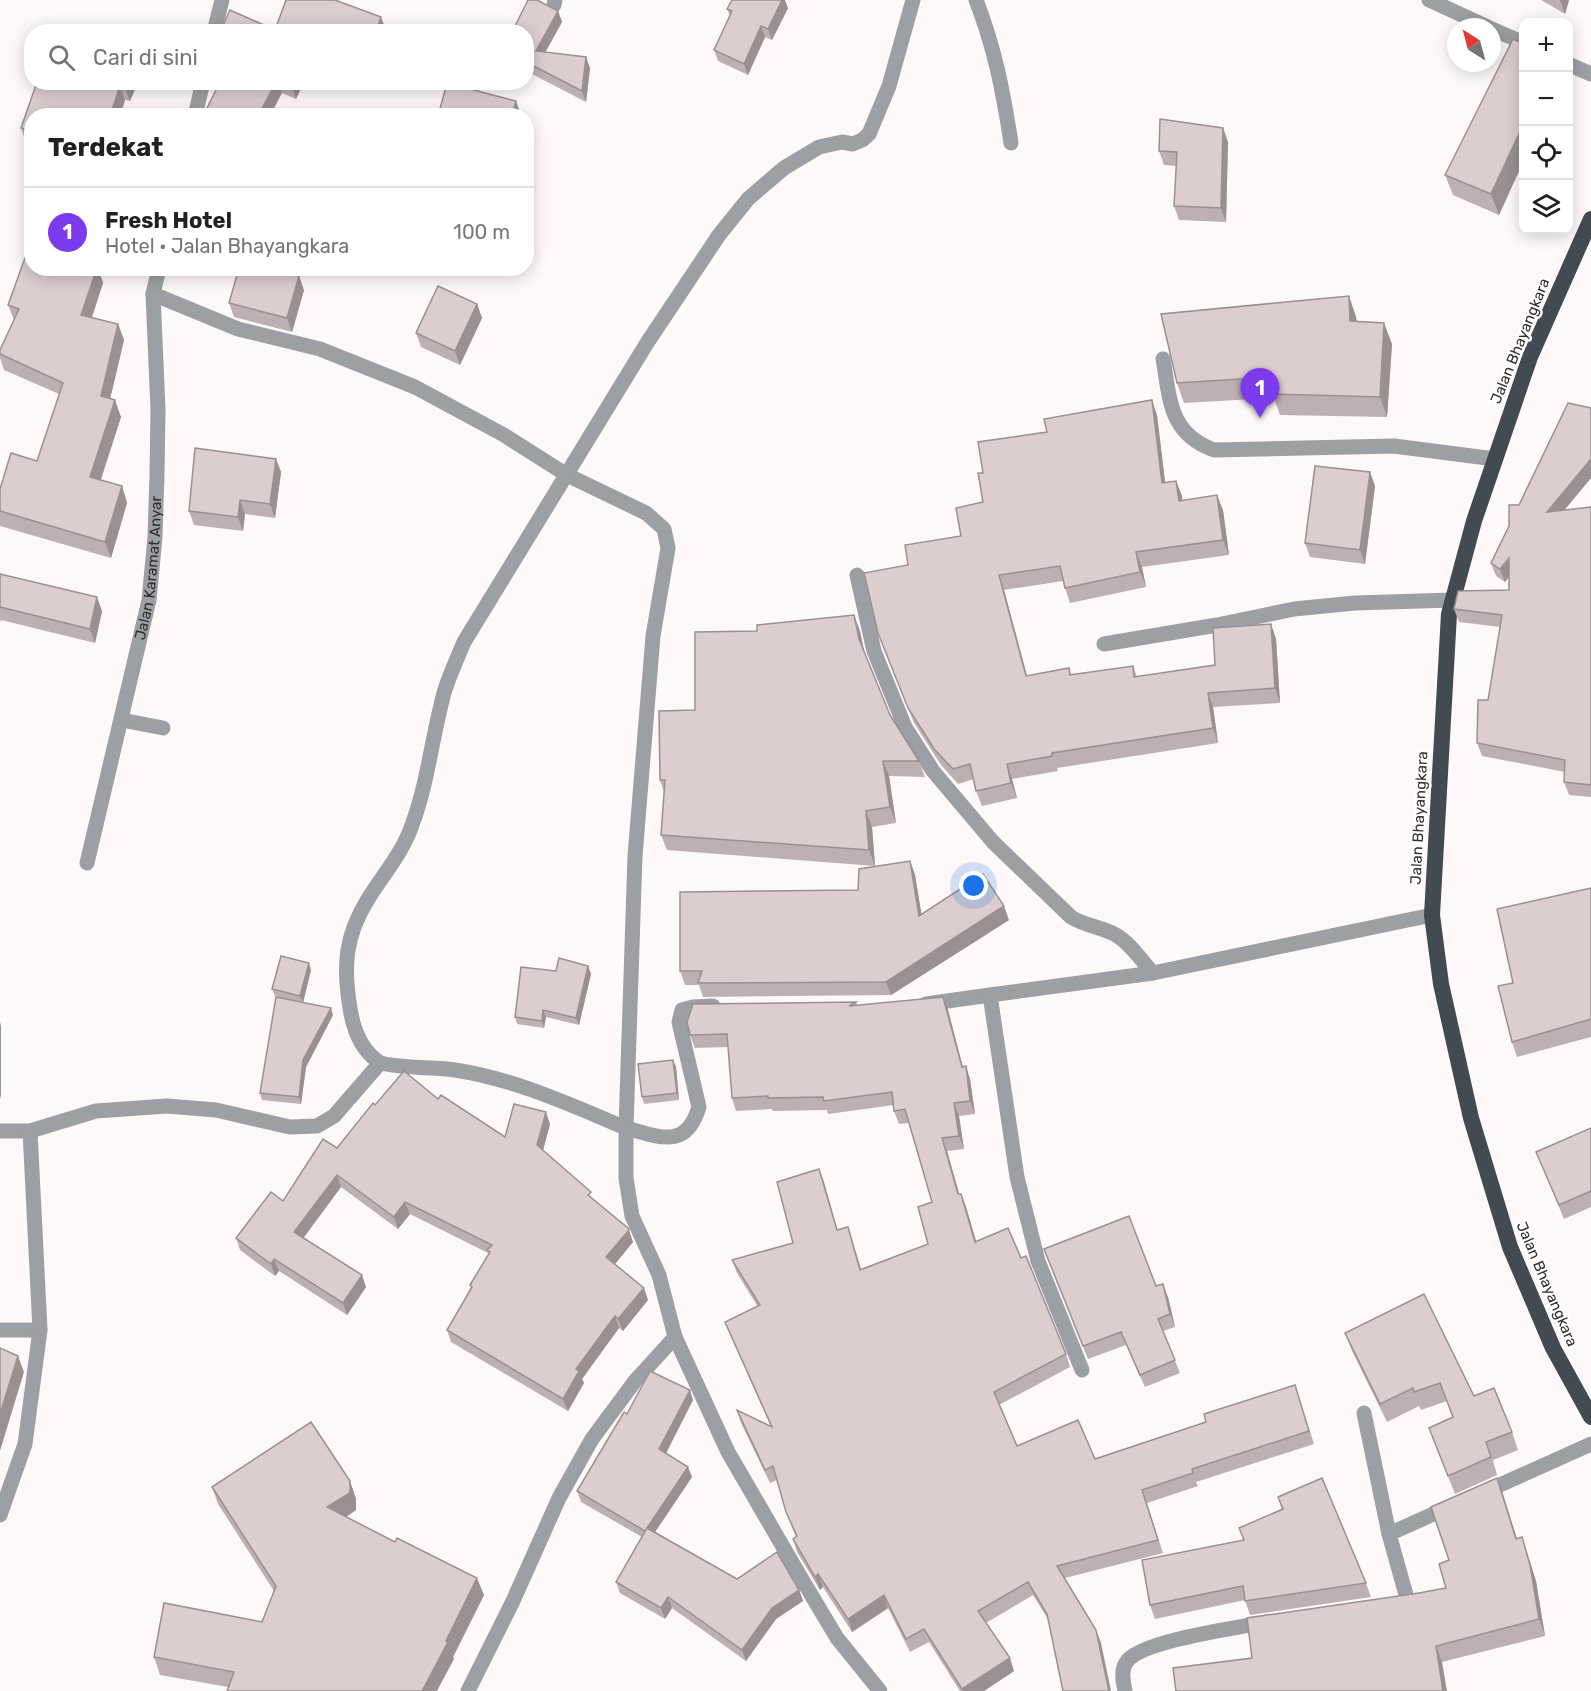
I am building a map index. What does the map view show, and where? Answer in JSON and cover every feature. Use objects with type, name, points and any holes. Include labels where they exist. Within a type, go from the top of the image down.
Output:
[{"type":"highway","name":"Jalan Bhayangkara","points":[[1591,219],[1530,357],[1474,520],[1449,614],[1432,915],[1441,984],[1471,1118],[1510,1247],[1553,1348],[1591,1417]]},
{"type":"street","points":[[216,24],[222,0]]},
{"type":"street","points":[[732,1005],[693,1007],[682,1010],[679,1022],[699,1107],[695,1119],[681,1135],[666,1139],[626,1128],[510,1082],[456,1070],[380,1063],[361,1044],[351,1017],[345,978],[348,949],[368,900],[389,870],[412,827],[430,762],[445,692],[464,642],[647,343],[719,235],[748,199],[784,168],[819,147],[842,142],[853,144],[869,134],[890,86],[913,0]]},
{"type":"street","points":[[976,0],[990,37],[1003,88],[1011,143]]},
{"type":"street","points":[[1429,0],[1468,18]]},
{"type":"street","points":[[1501,33],[1519,41]]},
{"type":"street","points":[[1573,66],[1591,74]]},
{"type":"street","points":[[197,108],[201,90]]},
{"type":"street","name":"Jalan Karamat Anyar","points":[[87,863],[149,600],[155,537],[158,410],[153,294],[157,276]]},
{"type":"street","points":[[153,294],[238,329],[320,349],[415,387],[504,435],[567,475],[646,513],[664,529],[668,548],[653,636],[635,856],[626,1128],[626,1178],[632,1216],[659,1275],[675,1338],[728,1452],[837,1638],[880,1691]]},
{"type":"street","points":[[1163,359],[1172,409],[1179,425],[1200,445],[1214,450],[1395,446],[1495,459]]},
{"type":"street","points":[[857,575],[874,651],[904,727],[933,771],[993,842],[1071,917],[1081,924],[1115,934],[1153,973]]},
{"type":"street","points":[[1104,644],[1294,609],[1355,603],[1453,600]]},
{"type":"street","points":[[122,720],[163,728]]},
{"type":"street","points":[[913,1005],[1153,973],[1432,915]]},
{"type":"street","points":[[990,995],[1017,1177],[1038,1262],[1082,1370]]},
{"type":"street","points":[[0,1131],[30,1131],[96,1111],[167,1106],[216,1110],[290,1127],[318,1126],[334,1116],[380,1063]]},
{"type":"street","points":[[0,1515],[26,1444],[40,1330],[30,1131]]},
{"type":"street","points":[[0,1330],[40,1330]]},
{"type":"street","points":[[468,1691],[513,1601],[559,1498],[592,1439],[634,1381],[675,1338]]},
{"type":"street","points":[[1364,1413],[1402,1603],[1424,1600]]},
{"type":"street","points":[[1389,1534],[1591,1444]]},
{"type":"street","points":[[1125,1691],[1123,1669],[1134,1655],[1176,1640],[1279,1620]]},
{"type":"building","points":[[286,0],[335,0],[381,17],[379,24],[277,24]]},
{"type":"building","points":[[528,0],[537,0],[558,11],[536,51],[586,57],[582,91],[534,66],[534,24],[516,24]]},
{"type":"building","points":[[732,0],[782,0],[768,29],[761,26],[744,64],[714,50],[732,11],[727,9]]},
{"type":"building","points":[[230,10],[262,24],[224,24]]},
{"type":"building","points":[[1513,39],[1519,42],[1519,134],[1491,194],[1445,175],[1496,72],[1501,72],[1501,63]]},
{"type":"building","points":[[34,90],[119,90],[113,108],[28,108]]},
{"type":"building","points":[[216,90],[272,90],[262,108],[207,108]]},
{"type":"building","points":[[445,90],[474,90],[516,101],[514,108],[440,108]]},
{"type":"building","points":[[1160,119],[1223,128],[1221,208],[1174,206],[1177,152],[1159,151]]},
{"type":"building","points":[[24,261],[24,276],[94,276],[81,315],[118,324],[101,396],[115,400],[90,477],[122,486],[105,542],[0,511],[0,489],[11,453],[37,461],[63,383],[0,354],[19,309],[8,305]]},
{"type":"building","points":[[237,276],[299,276],[287,318],[229,303]]},
{"type":"building","points":[[438,286],[477,304],[455,351],[416,333]]},
{"type":"building","points":[[1349,296],[1350,321],[1384,323],[1380,397],[1273,394],[1272,377],[1177,383],[1161,314]]},
{"type":"building","points":[[1152,400],[1162,483],[1176,481],[1179,501],[1217,495],[1223,540],[1136,552],[1140,572],[1065,588],[1060,566],[999,575],[1026,676],[1069,668],[1070,675],[1133,666],[1134,677],[1215,665],[1213,628],[1271,624],[1275,688],[1208,693],[1213,728],[1052,753],[1052,756],[1007,764],[1011,783],[976,791],[970,764],[953,769],[935,750],[908,708],[878,633],[864,573],[908,565],[905,545],[961,536],[956,508],[983,502],[978,473],[983,473],[978,442],[1047,432],[1044,419]]},
{"type":"building","points":[[1568,403],[1591,408],[1591,459],[1547,512],[1591,507],[1591,785],[1564,782],[1565,760],[1477,743],[1478,700],[1488,700],[1502,615],[1454,609],[1458,591],[1509,590],[1509,558],[1500,569],[1491,563],[1509,526],[1509,505],[1519,505]]},
{"type":"building","points":[[195,448],[276,459],[270,504],[240,500],[238,517],[189,511]]},
{"type":"building","points":[[1315,466],[1370,472],[1360,550],[1305,543]]},
{"type":"building","points":[[0,574],[97,597],[90,629],[0,607]]},
{"type":"building","points":[[854,615],[859,639],[890,715],[919,761],[883,761],[890,807],[866,811],[869,850],[661,835],[665,780],[660,780],[659,711],[695,710],[695,632],[757,631],[757,625]]},
{"type":"building","points":[[910,861],[919,916],[983,874],[1004,906],[886,982],[698,983],[702,971],[680,971],[680,892],[858,890],[859,869]]},
{"type":"building","points":[[1591,888],[1591,1019],[1512,1042],[1498,986],[1513,983],[1497,909]]},
{"type":"building","points":[[281,956],[309,963],[300,996],[272,989]]},
{"type":"building","points":[[559,958],[588,966],[576,1018],[543,1010],[542,1021],[515,1017],[521,967],[556,971]]},
{"type":"building","points":[[276,997],[331,1008],[303,1060],[299,1097],[260,1093]]},
{"type":"building","points":[[943,997],[962,1067],[966,1066],[970,1101],[954,1103],[959,1136],[942,1138],[958,1194],[961,1194],[975,1242],[1008,1228],[1021,1258],[1026,1256],[1066,1354],[994,1392],[1017,1446],[1078,1420],[1095,1459],[1206,1422],[1204,1414],[1295,1385],[1309,1431],[1192,1469],[1193,1473],[1142,1490],[1158,1540],[1057,1566],[1096,1630],[1109,1691],[1063,1691],[1047,1614],[1028,1582],[978,1611],[1010,1658],[962,1689],[924,1629],[906,1639],[884,1595],[848,1619],[818,1574],[815,1577],[793,1539],[797,1536],[786,1512],[773,1466],[765,1470],[737,1410],[772,1427],[725,1322],[760,1305],[732,1260],[793,1243],[777,1182],[819,1169],[837,1230],[848,1227],[860,1270],[928,1244],[918,1207],[932,1202],[905,1109],[894,1111],[892,1092],[824,1101],[823,1097],[732,1098],[727,1034],[690,1035],[687,1022],[693,1004],[856,1002],[849,1006]]},
{"type":"building","points":[[673,1060],[677,1093],[642,1097],[638,1064]]},
{"type":"building","points":[[404,1071],[438,1099],[441,1095],[505,1137],[514,1104],[546,1112],[537,1145],[591,1192],[588,1195],[629,1230],[606,1257],[644,1288],[618,1319],[615,1316],[576,1369],[579,1371],[563,1399],[447,1330],[490,1252],[487,1250],[492,1245],[405,1202],[394,1217],[337,1175],[294,1232],[362,1275],[343,1303],[274,1259],[271,1264],[236,1238],[271,1192],[283,1201],[323,1139],[337,1148],[373,1103],[375,1105]]},
{"type":"building","points":[[1591,1128],[1591,1191],[1559,1205],[1536,1152]]},
{"type":"building","points":[[1129,1216],[1156,1286],[1163,1284],[1170,1314],[1158,1319],[1175,1360],[1140,1375],[1121,1332],[1083,1346],[1044,1249]]},
{"type":"building","points":[[1424,1294],[1474,1396],[1494,1388],[1512,1432],[1486,1442],[1491,1457],[1448,1476],[1429,1428],[1453,1417],[1440,1383],[1414,1392],[1413,1388],[1380,1404],[1345,1333]]},
{"type":"building","points":[[0,1348],[18,1356],[0,1414]]},
{"type":"building","points":[[650,1371],[690,1390],[659,1449],[688,1467],[645,1531],[577,1491],[624,1412],[627,1414]]},
{"type":"building","points":[[311,1422],[350,1481],[350,1493],[327,1507],[395,1542],[397,1538],[477,1578],[446,1641],[448,1642],[422,1691],[227,1691],[234,1672],[154,1657],[164,1603],[262,1622],[276,1586],[212,1487]]},
{"type":"building","points":[[1322,1478],[1366,1583],[1245,1601],[1243,1586],[1150,1605],[1142,1560],[1244,1540],[1239,1528],[1283,1509],[1278,1497]]},
{"type":"building","points":[[1497,1478],[1516,1539],[1522,1537],[1530,1565],[1539,1619],[1436,1646],[1443,1691],[1176,1691],[1173,1668],[1252,1658],[1247,1618],[1446,1588],[1439,1564],[1449,1560],[1431,1507]]},
{"type":"building","points":[[647,1528],[737,1579],[777,1552],[799,1590],[772,1608],[742,1650],[668,1597],[661,1608],[616,1582]]},
{"type":"place","name":"Fresh Hotel","points":[[1260,418]]}]
